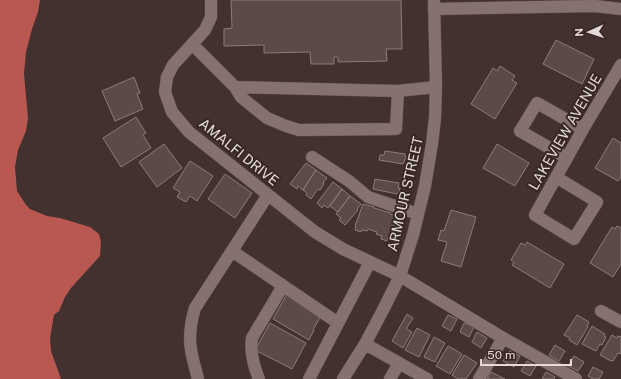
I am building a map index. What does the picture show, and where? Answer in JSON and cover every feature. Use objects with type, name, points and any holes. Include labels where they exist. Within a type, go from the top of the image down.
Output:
[{"type":"street","name":"AMALFI DRIVE","points":[[211,0],[211,17],[205,30],[173,65],[167,77],[165,92],[172,112],[189,132],[314,232],[343,249],[400,276],[503,338],[576,379]]},
{"type":"street","points":[[434,5],[562,3],[621,9]]},
{"type":"street","name":"ARMOUR STREET","points":[[343,379],[365,344],[400,276],[413,235],[425,186],[436,118],[434,5]]},
{"type":"street","points":[[192,44],[235,88],[241,97],[267,118],[299,130],[396,129],[398,91]]},
{"type":"street","name":"LAKEVIEW AVENUE","points":[[556,177],[597,202],[574,239],[535,215],[556,177],[583,129],[621,65]]},
{"type":"street","points":[[235,88],[398,91],[436,87]]},
{"type":"street","points":[[567,158],[520,131],[537,102],[583,129]]},
{"type":"street","points":[[312,157],[349,181],[368,197],[418,214]]},
{"type":"street","points":[[198,379],[191,353],[190,339],[191,322],[195,308],[268,195]]},
{"type":"street","points":[[232,251],[338,323]]},
{"type":"street","points":[[309,379],[370,262]]},
{"type":"street","points":[[259,379],[251,356],[252,338],[283,286]]},
{"type":"street","points":[[601,311],[621,322]]},
{"type":"street","points":[[479,379],[503,338]]},
{"type":"street","points":[[365,344],[427,379]]},
{"type":"street","points":[[390,379],[398,363]]},
{"type":"shaded area","points":[[0,0],[40,0],[26,52],[24,74],[28,118],[26,131],[18,150],[15,167],[17,191],[30,209],[47,216],[60,218],[90,227],[99,234],[101,242],[100,256],[71,288],[59,311],[54,315],[50,338],[51,351],[61,379],[0,379]]},
{"type":"building","points":[[231,0],[401,0],[402,49],[386,49],[387,61],[338,62],[338,57],[334,57],[334,64],[311,64],[310,52],[264,53],[264,45],[224,46],[224,29],[232,28]]},
{"type":"building","points":[[556,40],[594,59],[582,84],[543,64]]},
{"type":"building","points":[[500,66],[515,76],[512,80],[517,83],[495,119],[471,104],[493,68],[497,71]]},
{"type":"building","points":[[134,77],[140,93],[137,94],[143,109],[115,121],[102,91]]},
{"type":"building","points":[[136,117],[146,133],[143,135],[151,148],[121,167],[103,138]]},
{"type":"building","points":[[613,138],[621,143],[621,177],[618,181],[595,168]]},
{"type":"building","points":[[164,144],[182,168],[157,187],[139,162]]},
{"type":"building","points":[[497,144],[529,163],[515,186],[483,168]]},
{"type":"building","points":[[385,151],[405,154],[406,157],[403,164],[379,160],[380,155],[384,155]]},
{"type":"building","points":[[190,161],[213,176],[197,201],[190,196],[186,202],[177,197],[180,192],[173,188]]},
{"type":"building","points":[[306,163],[316,170],[303,190],[298,186],[297,189],[290,184]]},
{"type":"building","points":[[316,170],[327,178],[320,190],[318,189],[311,199],[303,190]]},
{"type":"building","points":[[225,174],[252,193],[235,218],[208,199]]},
{"type":"building","points":[[375,179],[399,183],[399,193],[397,194],[373,189]]},
{"type":"building","points":[[333,182],[342,189],[328,208],[324,205],[322,208],[317,203]]},
{"type":"building","points":[[342,189],[350,196],[338,212],[330,206]]},
{"type":"building","points":[[350,196],[361,204],[357,209],[358,210],[345,225],[339,220],[341,218],[336,214]]},
{"type":"building","points":[[363,204],[396,216],[393,230],[391,230],[387,241],[381,239],[382,236],[376,234],[377,232],[368,229],[367,231],[362,230],[361,232],[355,230]]},
{"type":"building","points":[[451,210],[476,217],[461,267],[441,261],[447,242],[438,240],[441,230],[444,231]]},
{"type":"building","points":[[617,226],[621,228],[621,264],[613,277],[590,263],[612,227],[615,229]]},
{"type":"building","points":[[527,242],[564,264],[550,288],[512,265],[514,262],[511,260],[521,243],[525,245]]},
{"type":"building","points":[[287,294],[322,314],[309,340],[273,319]]},
{"type":"building","points":[[407,314],[413,318],[406,329],[412,332],[403,348],[392,341]]},
{"type":"building","points":[[448,315],[457,319],[451,331],[442,326]]},
{"type":"building","points":[[577,315],[589,322],[588,327],[577,345],[569,340],[570,338],[564,335]]},
{"type":"building","points":[[270,323],[306,343],[292,369],[255,350]]},
{"type":"building","points":[[464,323],[474,327],[469,337],[460,332]]},
{"type":"building","points":[[592,326],[605,334],[604,336],[606,337],[602,345],[600,344],[596,351],[582,344]]},
{"type":"building","points":[[417,328],[430,335],[419,357],[405,350]]},
{"type":"building","points":[[477,332],[487,338],[481,348],[472,342]]},
{"type":"building","points":[[612,335],[617,338],[618,336],[621,337],[621,354],[618,353],[613,361],[611,361],[600,355]]},
{"type":"building","points":[[434,337],[445,343],[435,362],[424,357]]},
{"type":"building","points":[[555,345],[565,351],[559,361],[549,355]]},
{"type":"building","points":[[448,346],[462,354],[450,374],[436,366]]},
{"type":"building","points":[[509,351],[520,356],[514,367],[503,361]]},
{"type":"building","points":[[464,355],[477,363],[466,379],[458,379],[452,375]]},
{"type":"building","points":[[574,356],[584,362],[578,371],[568,366]]},
{"type":"building","points":[[527,361],[536,366],[530,376],[521,371]]},
{"type":"building","points":[[593,367],[603,372],[599,379],[593,379],[588,376]]},
{"type":"building","points":[[491,372],[505,379],[487,379]]},
{"type":"building","points":[[546,372],[555,377],[554,379],[542,379]]}]
